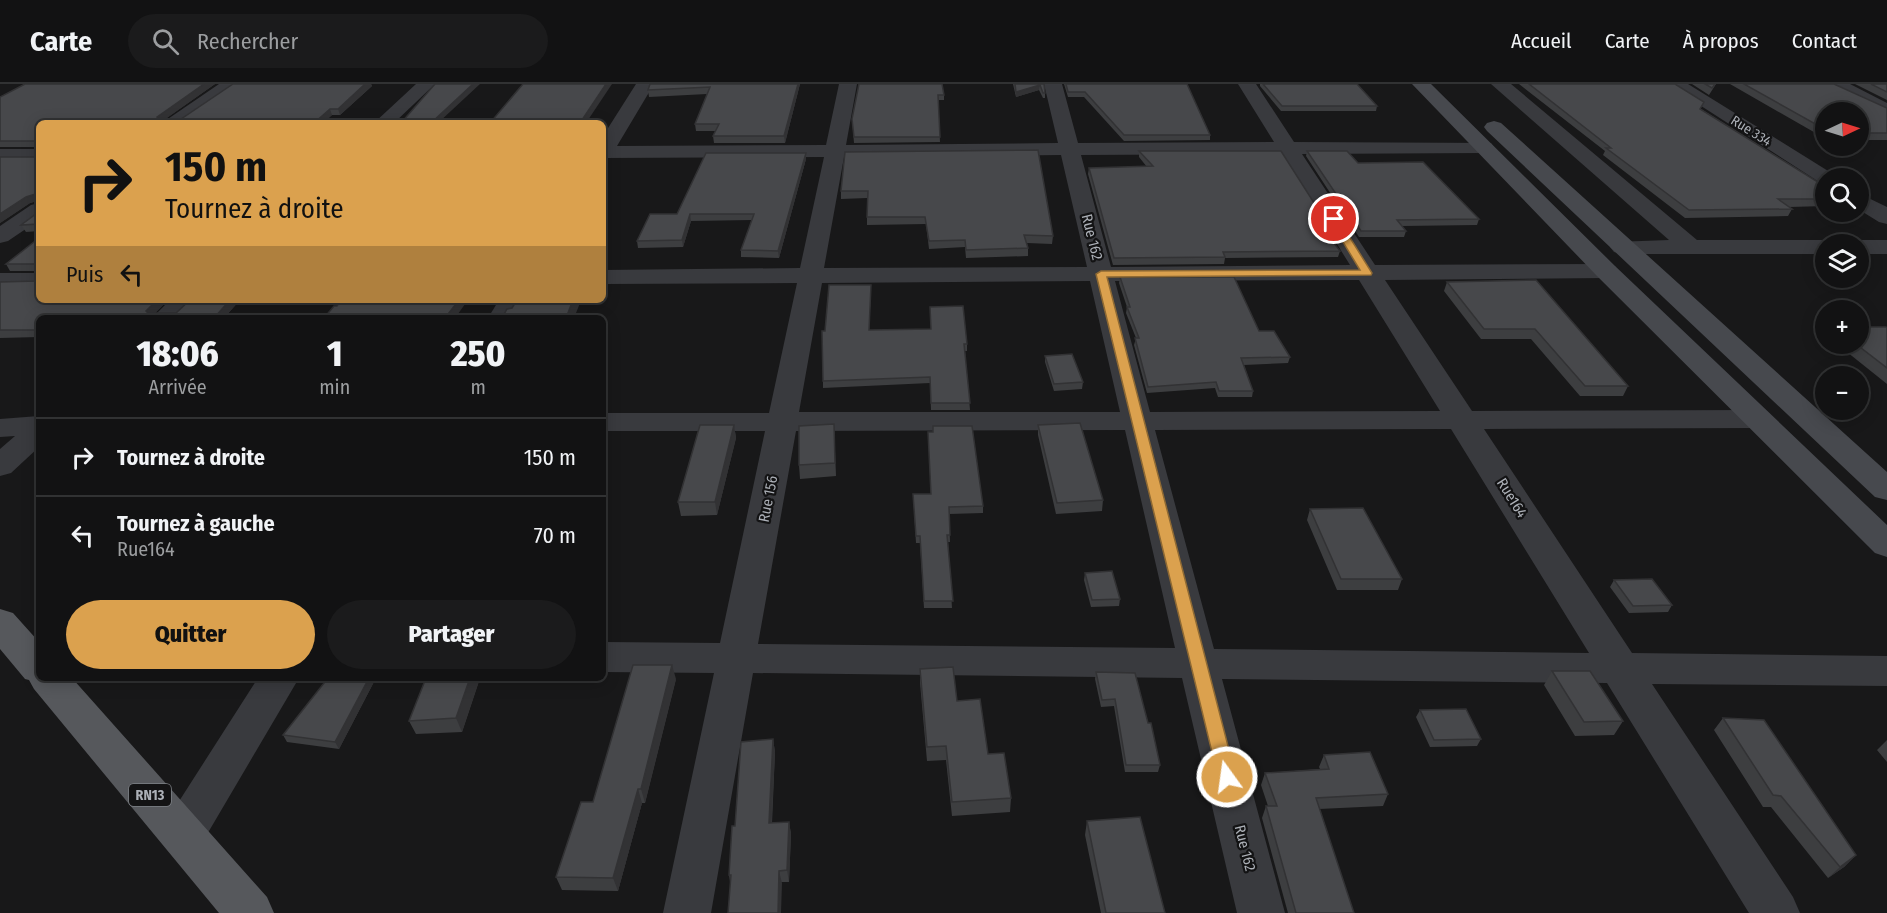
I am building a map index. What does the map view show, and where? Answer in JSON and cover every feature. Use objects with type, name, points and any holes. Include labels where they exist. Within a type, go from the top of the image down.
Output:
[{"type":"main road","points":[[1421,84],[1606,271],[1887,544]]},
{"type":"main road","points":[[1448,84],[1887,490]]},
{"type":"main road","points":[[0,623],[36,665]]},
{"type":"main road","name":"RN13","points":[[51,681],[250,913]]},
{"type":"street","points":[[176,120],[231,84]]},
{"type":"street","points":[[386,120],[426,84]]},
{"type":"street","points":[[606,147],[645,84]]},
{"type":"street","name":"Rue 156","points":[[687,913],[848,84]]},
{"type":"street","name":"Rue 162","points":[[1053,84],[1261,913]]},
{"type":"street","name":"Rue164","points":[[1247,84],[1776,913]]},
{"type":"street","points":[[1500,84],[1691,247]]},
{"type":"street","name":"Rue 334","points":[[1676,84],[1815,171]]},
{"type":"street","points":[[1837,84],[1887,110]]},
{"type":"street","points":[[606,152],[1484,147]]},
{"type":"street","points":[[0,155],[36,155]]},
{"type":"street","points":[[1869,206],[1887,217]]},
{"type":"street","points":[[0,236],[36,212]]},
{"type":"street","points":[[1622,247],[1815,247]]},
{"type":"street","points":[[1869,247],[1887,247]]},
{"type":"street","points":[[606,277],[1606,271]]},
{"type":"street","points":[[0,280],[36,280]]},
{"type":"street","points":[[168,315],[182,303]]},
{"type":"street","points":[[606,422],[1758,419]]},
{"type":"street","points":[[0,428],[36,425]]},
{"type":"street","points":[[0,466],[36,434]]},
{"type":"street","points":[[606,657],[1887,671]]},
{"type":"street","points":[[183,834],[277,681]]},
{"type":"building","points":[[25,84],[204,84],[157,117],[159,119],[181,119],[233,84],[365,84],[338,109],[330,109],[317,120],[36,120],[36,141],[0,141],[0,97]]},
{"type":"building","points":[[435,84],[473,84],[434,120],[404,120]]},
{"type":"building","points":[[523,84],[606,84],[582,120],[493,120]]},
{"type":"building","points":[[650,84],[798,84],[784,136],[713,136],[719,124],[695,124],[710,87],[648,90]]},
{"type":"building","points":[[859,84],[942,84],[944,95],[938,95],[940,137],[854,137],[852,119]]},
{"type":"building","points":[[1015,84],[1044,84],[1045,93],[1040,85],[1016,92]]},
{"type":"building","points":[[1066,84],[1187,84],[1210,135],[1124,135],[1085,92],[1068,92]]},
{"type":"building","points":[[1263,84],[1357,84],[1377,106],[1282,106]]},
{"type":"building","points":[[1529,84],[1675,84],[1704,102],[1700,109],[1815,180],[1815,199],[1778,199],[1792,209],[1689,210],[1606,148],[1611,148]]},
{"type":"building","points":[[1744,84],[1834,84],[1887,108],[1887,133],[1869,133],[1869,102],[1815,102],[1815,124]]},
{"type":"building","points":[[1871,84],[1887,84],[1887,92]]},
{"type":"building","points":[[1038,150],[1053,236],[1024,235],[1028,248],[966,250],[965,240],[929,241],[925,217],[867,217],[868,191],[841,191],[845,152]]},
{"type":"building","points":[[1139,151],[1281,151],[1332,231],[1325,231],[1340,251],[1223,252],[1225,257],[1114,258],[1089,168],[1153,166]]},
{"type":"building","points":[[1307,151],[1347,151],[1358,163],[1423,162],[1479,219],[1397,220],[1406,231],[1361,231]]},
{"type":"building","points":[[706,153],[806,153],[778,251],[741,250],[754,214],[690,214],[682,240],[637,241],[650,214],[677,214]]},
{"type":"building","points":[[0,157],[35,157],[36,195],[26,197],[0,214]]},
{"type":"building","points":[[36,214],[36,224],[21,225]]},
{"type":"building","points":[[36,240],[36,264],[6,264]]},
{"type":"building","points":[[1120,277],[1234,277],[1259,331],[1274,331],[1290,357],[1241,358],[1253,391],[1219,391],[1216,382],[1148,387],[1135,338],[1139,338],[1127,307],[1130,307]]},
{"type":"building","points":[[1536,280],[1628,386],[1585,386],[1535,329],[1484,329],[1447,282]]},
{"type":"building","points":[[36,281],[36,303],[154,303],[146,311],[148,313],[176,313],[187,303],[227,303],[217,315],[36,315],[36,330],[0,330],[0,282]]},
{"type":"building","points":[[829,285],[871,285],[869,330],[931,329],[930,307],[963,306],[970,403],[931,403],[930,377],[823,381],[822,331],[825,331]]},
{"type":"building","points":[[339,303],[457,303],[447,315],[326,315],[334,306]]},
{"type":"building","points":[[515,303],[572,303],[567,315],[504,315],[507,309],[512,308]]},
{"type":"building","points":[[1869,327],[1887,328],[1887,368],[1869,354]]},
{"type":"building","points":[[1072,354],[1083,382],[1054,384],[1045,356]]},
{"type":"building","points":[[1080,423],[1103,500],[1057,503],[1038,425]]},
{"type":"building","points":[[834,424],[835,463],[799,465],[799,426]]},
{"type":"building","points":[[700,425],[734,425],[715,502],[678,502]]},
{"type":"building","points":[[933,426],[972,426],[983,506],[949,507],[950,535],[947,535],[953,601],[924,601],[920,536],[916,536],[913,494],[931,494],[928,432],[933,432]]},
{"type":"building","points":[[1363,508],[1402,579],[1341,579],[1310,509]]},
{"type":"building","points":[[1112,571],[1120,599],[1092,600],[1085,573]]},
{"type":"building","points":[[1652,579],[1672,605],[1633,606],[1614,580]]},
{"type":"building","points":[[633,665],[672,665],[641,789],[638,789],[613,878],[556,877],[581,802],[593,802]]},
{"type":"building","points":[[953,667],[957,701],[980,699],[988,754],[1004,753],[1011,798],[952,802],[946,746],[927,747],[920,669]]},
{"type":"building","points":[[1552,671],[1590,671],[1623,721],[1584,722]]},
{"type":"building","points":[[1096,672],[1135,673],[1148,723],[1151,723],[1160,765],[1126,765],[1115,699],[1102,700]]},
{"type":"building","points":[[326,681],[367,681],[335,742],[283,735]]},
{"type":"building","points":[[425,681],[469,681],[456,718],[409,721]]},
{"type":"building","points":[[1466,709],[1481,739],[1434,740],[1420,710]]},
{"type":"building","points":[[1723,718],[1764,720],[1856,855],[1840,867],[1781,796],[1773,795]]},
{"type":"building","points":[[773,739],[769,823],[789,822],[787,870],[779,871],[778,913],[728,913],[732,826],[735,826],[741,742]]},
{"type":"building","points":[[1370,752],[1388,794],[1316,798],[1354,913],[1296,913],[1266,806],[1277,806],[1265,773],[1329,769],[1324,755]]},
{"type":"building","points":[[1140,817],[1165,913],[1106,913],[1087,821]]},
{"type":"route","points":[[1227,777],[1101,274],[1367,273],[1334,219]]}]
